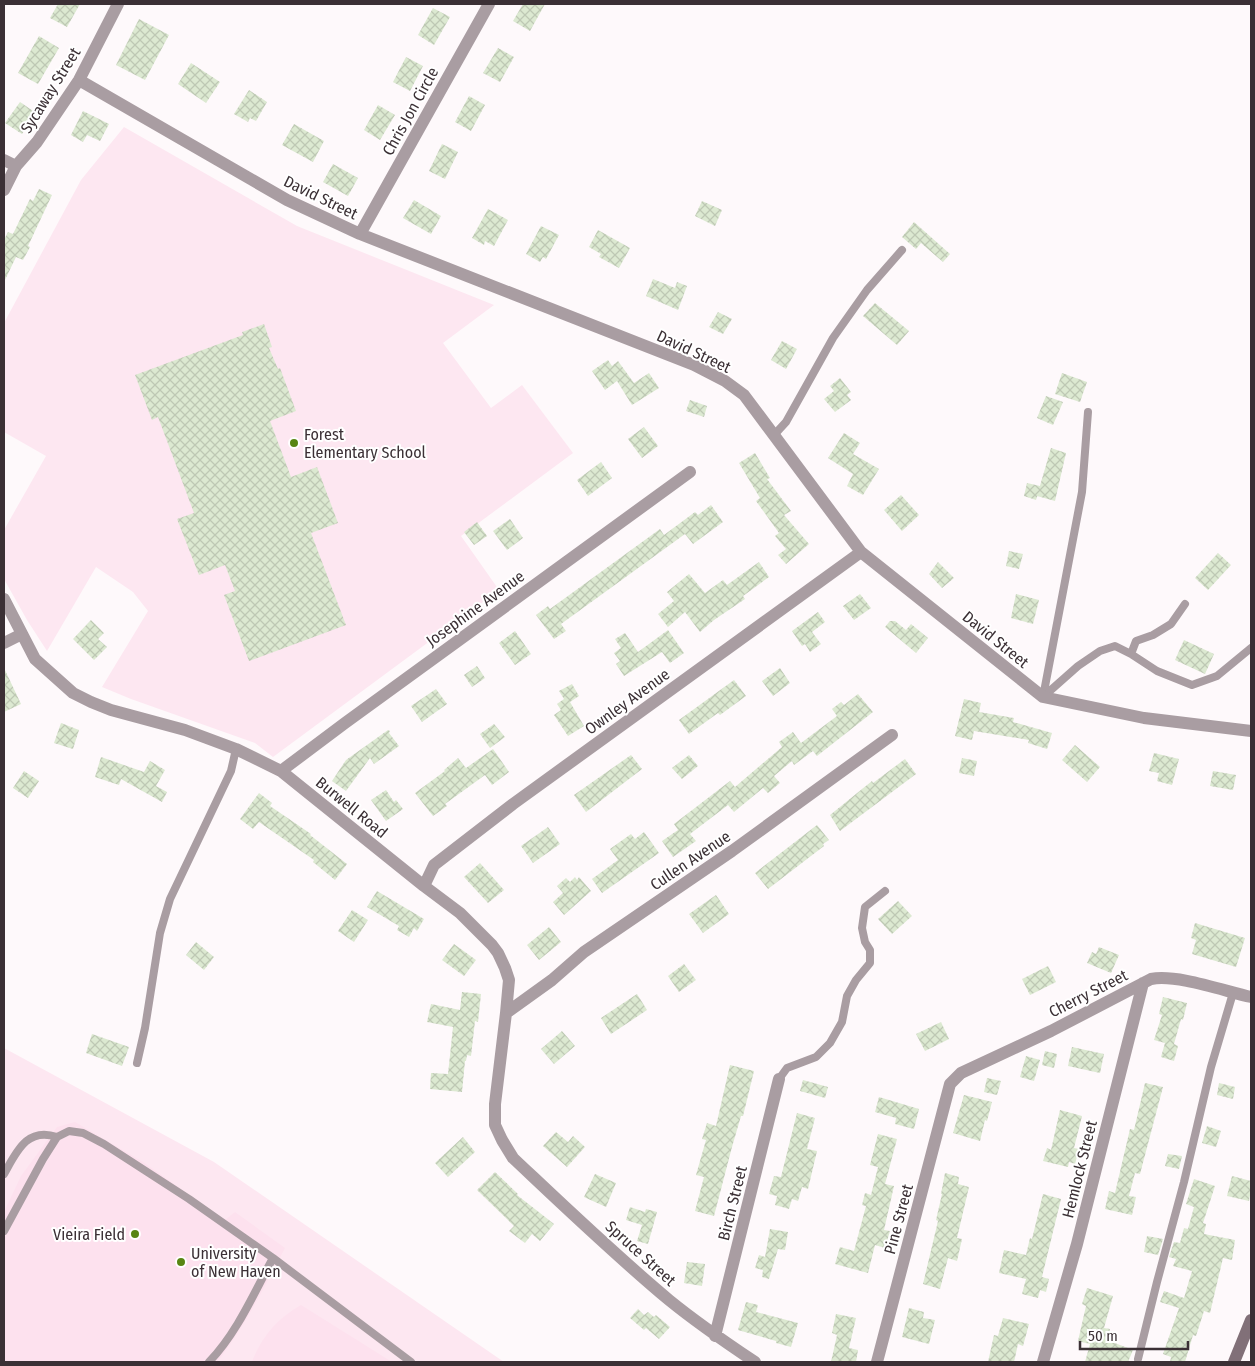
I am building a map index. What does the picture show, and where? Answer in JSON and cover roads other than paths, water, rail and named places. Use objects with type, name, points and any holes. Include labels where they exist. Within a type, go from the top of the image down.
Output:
[{"type":"main road","points":[[1234,1362],[1251,1320]]},
{"type":"street","name":"Sycaway Street","points":[[4,190],[16,166],[37,142],[79,80],[118,4]]},
{"type":"street","name":"Chris Jon Circle","points":[[360,234],[489,4]]},
{"type":"street","name":"David Street","points":[[79,80],[287,200],[360,234],[694,365],[725,381],[744,395],[861,552],[1042,697],[1144,718],[1251,731]]},
{"type":"street","points":[[4,160],[16,166]]},
{"type":"street","name":"Josephine Avenue","points":[[281,771],[690,472]]},
{"type":"street","name":"Ownley Avenue","points":[[424,886],[434,865],[513,804],[861,552]]},
{"type":"street","name":"Burwell Road","points":[[4,599],[35,659],[73,693],[111,710],[185,730],[236,749],[281,771],[468,919],[492,944],[505,968],[508,980],[495,1104],[495,1125],[513,1158]]},
{"type":"street","points":[[4,643],[22,634]]},
{"type":"street","name":"Cullen Avenue","points":[[506,1013],[552,980],[584,952],[732,851],[892,735]]},
{"type":"street","name":"Cherry Street","points":[[950,1084],[961,1073],[1051,1031],[1151,980],[1165,978],[1251,997]]},
{"type":"street","name":"Hemlock Street","points":[[1043,1362],[1077,1244],[1144,983]]},
{"type":"street","name":"Birch Street","points":[[715,1336],[779,1078]]},
{"type":"street","name":"Pine Street","points":[[877,1362],[950,1084]]},
{"type":"street","name":"Spruce Street","points":[[513,1158],[625,1262],[669,1300],[715,1336],[755,1362]]},
{"type":"lane","points":[[774,434],[786,422],[833,338],[867,290],[902,250]]},
{"type":"lane","points":[[1042,697],[1082,492],[1088,412]]},
{"type":"lane","points":[[1131,654],[1136,641],[1153,635],[1171,624],[1185,604]]},
{"type":"lane","points":[[1042,697],[1078,666],[1100,651],[1115,646],[1157,671],[1192,685],[1217,676],[1251,648]]},
{"type":"lane","points":[[137,1064],[145,1028],[160,933],[170,899],[232,771],[236,749]]},
{"type":"lane","points":[[779,1078],[787,1068],[816,1057],[830,1043],[842,1022],[847,996],[856,980],[870,962],[870,950],[865,942],[862,928],[865,907],[885,891]]},
{"type":"lane","points":[[1138,1359],[1184,1182],[1211,1066],[1233,993]]},
{"type":"lane","points":[[4,1231],[57,1137],[69,1131],[83,1132],[189,1199],[273,1258],[411,1362]]},
{"type":"lane","points":[[4,1174],[18,1149],[31,1136],[46,1134],[57,1137]]},
{"type":"lane","points":[[209,1362],[225,1343],[242,1316],[273,1258]]},
{"type":"place","name":"Forest Elementary School","points":[[294,443]]},
{"type":"place","name":"Vieira Field","points":[[135,1234]]},
{"type":"place","name":"University of New Haven","points":[[181,1262]]}]
